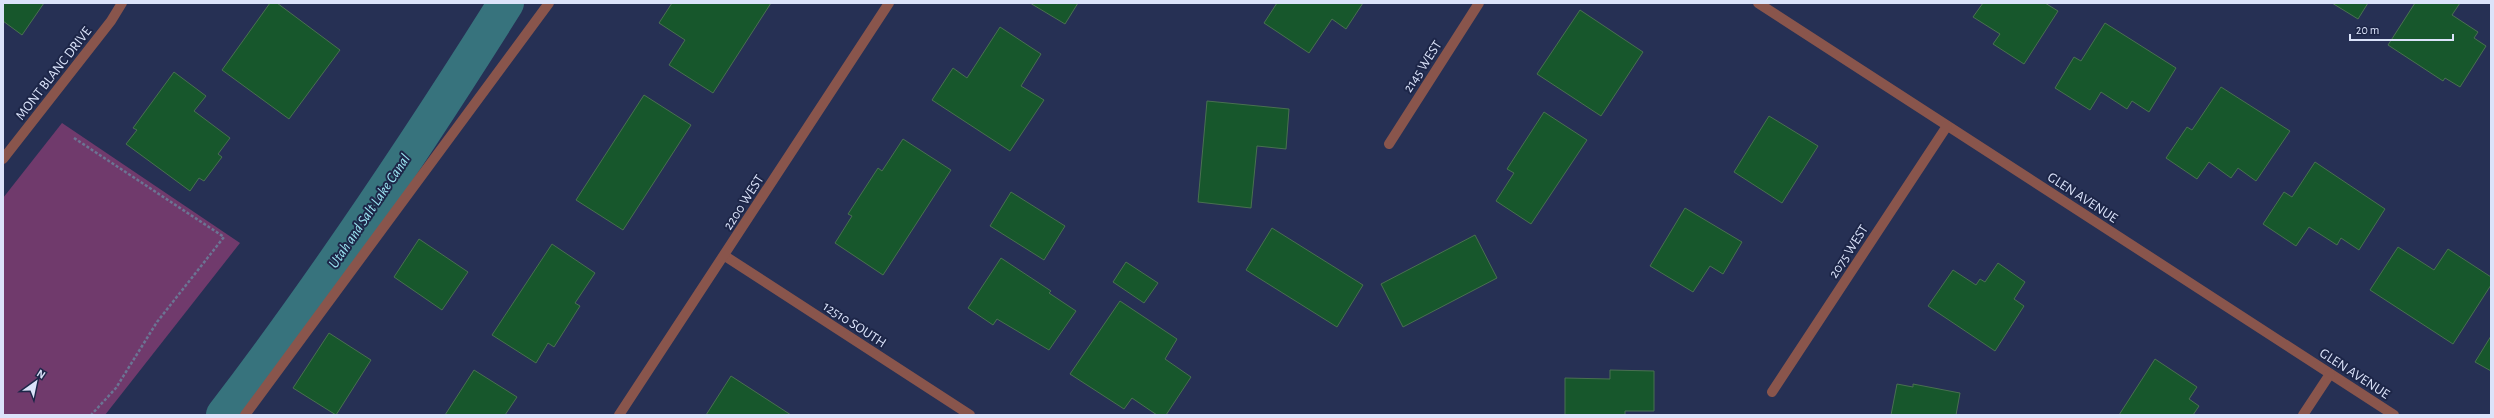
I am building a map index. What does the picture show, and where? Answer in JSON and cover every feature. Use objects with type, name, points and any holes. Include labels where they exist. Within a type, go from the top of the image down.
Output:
[{"type":"street","name":"MONT BLANC DRIVE","points":[[3,159],[111,21],[122,3]]},
{"type":"street","points":[[245,415],[548,3]]},
{"type":"street","name":"2200 WEST","points":[[619,415],[889,3]]},
{"type":"street","name":"2145 WEST","points":[[1389,144],[1479,3]]},
{"type":"street","name":"GLEN AVENUE","points":[[1758,3],[2394,415]]},
{"type":"street","name":"2075 WEST","points":[[1772,392],[1947,126]]},
{"type":"street","name":"12510 SOUTH","points":[[724,256],[970,415]]},
{"type":"street","points":[[2303,415],[2330,374]]},
{"type":"path","points":[[74,138],[224,237],[157,322],[116,388],[91,415]]},
{"type":"shaded area","points":[[62,123],[240,243],[105,415],[3,415],[3,198]]},
{"type":"building","points":[[3,3],[44,3],[22,35],[3,21]]},
{"type":"building","points":[[270,3],[277,3],[340,50],[289,119],[222,70]]},
{"type":"building","points":[[672,3],[771,3],[713,93],[669,65],[685,40],[659,23]]},
{"type":"building","points":[[1030,3],[1078,3],[1065,24]]},
{"type":"building","points":[[1277,3],[1363,3],[1346,29],[1332,19],[1309,53],[1264,23]]},
{"type":"building","points":[[1983,3],[2045,3],[2058,11],[2024,64],[1993,44],[2000,34],[1973,17]]},
{"type":"building","points":[[2332,3],[2368,3],[2358,19]]},
{"type":"building","points":[[2415,3],[2460,3],[2452,15],[2478,32],[2474,38],[2486,46],[2460,87],[2445,78],[2443,81],[2388,45]]},
{"type":"building","points":[[1580,10],[1643,52],[1601,116],[1537,74]]},
{"type":"building","points":[[2105,23],[2176,68],[2149,112],[2132,101],[2127,109],[2101,92],[2090,110],[2055,88],[2074,57],[2081,61]]},
{"type":"building","points":[[1000,27],[1041,54],[1021,86],[1044,100],[1010,151],[932,100],[953,68],[967,78]]},
{"type":"building","points":[[174,72],[206,96],[194,111],[230,138],[218,154],[222,157],[204,181],[199,178],[190,191],[126,144],[137,130],[133,128]]},
{"type":"building","points":[[2221,87],[2290,131],[2256,181],[2238,168],[2231,178],[2209,162],[2197,179],[2166,158],[2187,127],[2192,130]]},
{"type":"building","points":[[644,95],[691,125],[623,230],[576,200]]},
{"type":"building","points":[[1207,101],[1289,109],[1286,149],[1257,146],[1251,208],[1198,202]]},
{"type":"building","points":[[1544,112],[1587,140],[1531,224],[1496,201],[1514,173],[1507,169]]},
{"type":"building","points":[[1769,116],[1818,146],[1782,203],[1734,172]]},
{"type":"building","points":[[903,139],[951,170],[883,275],[835,243],[852,216],[848,214],[878,168],[882,171]]},
{"type":"building","points":[[2315,162],[2385,209],[2359,250],[2341,238],[2337,245],[2309,227],[2296,246],[2263,224],[2284,192],[2292,197]]},
{"type":"building","points":[[1011,192],[1065,226],[1044,260],[990,226]]},
{"type":"building","points":[[1685,208],[1742,242],[1723,274],[1710,266],[1693,292],[1650,266]]},
{"type":"building","points":[[1272,228],[1363,285],[1337,327],[1246,270]]},
{"type":"building","points":[[1475,235],[1497,278],[1403,327],[1381,284]]},
{"type":"building","points":[[419,239],[468,272],[442,310],[394,277]]},
{"type":"building","points":[[552,244],[595,273],[575,303],[580,306],[554,347],[548,343],[536,363],[492,335]]},
{"type":"building","points":[[2398,247],[2434,270],[2448,249],[2491,277],[2491,285],[2453,344],[2370,290]]},
{"type":"building","points":[[1001,258],[1051,291],[1049,293],[1076,311],[1049,350],[997,319],[993,325],[968,308]]},
{"type":"building","points":[[1126,262],[1158,283],[1144,303],[1113,282]]},
{"type":"building","points":[[1998,263],[2025,282],[2014,299],[2024,306],[1995,351],[1928,306],[1953,270],[1976,285],[1980,279],[1985,282]]},
{"type":"building","points":[[1120,301],[1177,339],[1165,359],[1191,377],[1166,415],[1157,415],[1132,398],[1124,409],[1070,374]]},
{"type":"building","points":[[329,333],[371,360],[336,415],[293,388]]},
{"type":"building","points":[[2491,336],[2491,371],[2475,362]]},
{"type":"building","points":[[2155,359],[2197,387],[2189,399],[2199,406],[2193,415],[2119,415]]},
{"type":"building","points":[[474,370],[517,397],[505,415],[445,415]]},
{"type":"building","points":[[1610,370],[1654,371],[1654,411],[1625,411],[1625,415],[1565,415],[1565,378],[1610,379]]},
{"type":"building","points":[[731,376],[791,415],[706,415]]},
{"type":"building","points":[[1897,384],[1913,387],[1913,384],[1960,393],[1956,415],[1891,415]]},
{"type":"waterway","name":"Utah and Salt Lake Canal","points":[[224,415],[298,315],[370,212],[506,3]]}]
